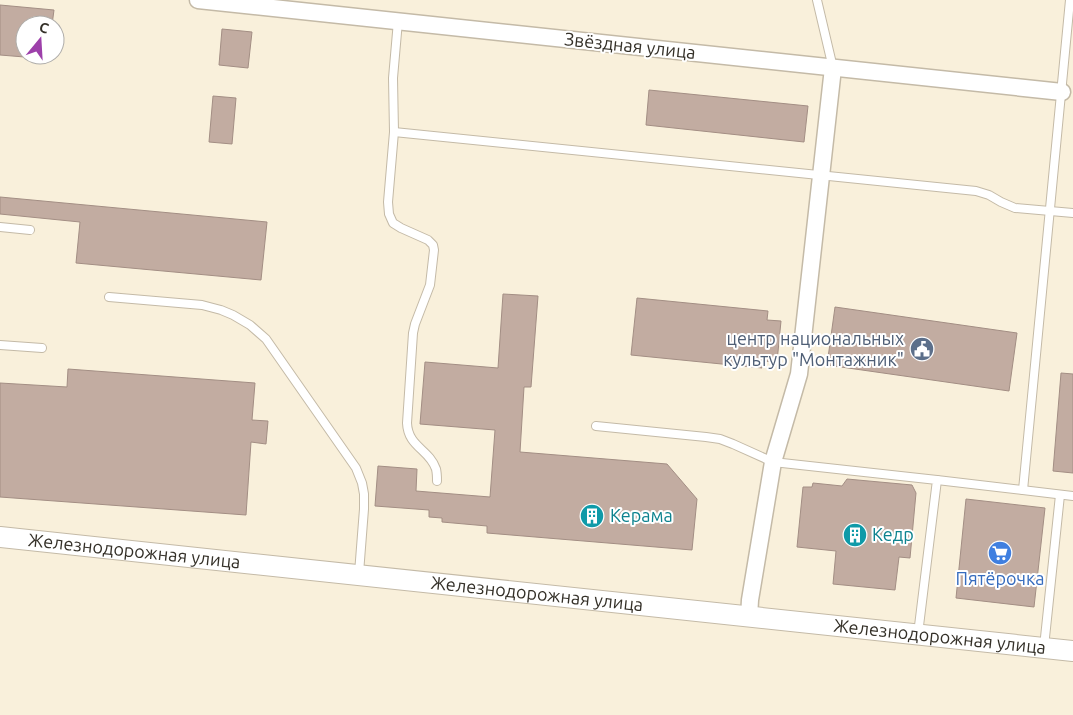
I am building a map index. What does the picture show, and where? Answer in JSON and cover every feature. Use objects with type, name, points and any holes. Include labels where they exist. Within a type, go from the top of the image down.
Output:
[{"type":"street","name":"Звёздная улица","points":[[198,0],[1062,92]]},
{"type":"street","points":[[748,617],[773,462],[799,374],[833,68]]},
{"type":"street","name":"Железнодорожная улица","points":[[0,537],[1073,651]]},
{"type":"lane","points":[[817,0],[833,68]]},
{"type":"lane","points":[[1023,490],[1062,92],[1071,26],[1070,0]]},
{"type":"lane","points":[[398,21],[393,78],[394,132],[388,202],[389,214],[393,223],[428,240],[433,245],[434,250],[430,285],[413,333],[406,423],[407,432],[413,441],[431,459],[436,469],[437,481]]},
{"type":"lane","points":[[394,132],[976,191],[989,194],[1015,208],[1073,213]]},
{"type":"lane","points":[[0,227],[30,230]]},
{"type":"lane","points":[[109,296],[202,305],[221,310],[250,325],[266,340],[356,468],[362,483],[364,508],[359,576]]},
{"type":"lane","points":[[0,345],[42,348]]},
{"type":"lane","points":[[596,426],[720,439],[773,462],[1073,496]]},
{"type":"lane","points":[[918,634],[937,480]]},
{"type":"lane","points":[[1044,648],[1060,495]]},
{"type":"building","points":[[0,5],[54,10],[53,15],[15,15],[15,56],[0,55]]},
{"type":"building","points":[[222,29],[252,32],[248,68],[219,65]]},
{"type":"building","points":[[649,90],[808,106],[804,142],[646,125]]},
{"type":"building","points":[[213,96],[236,98],[232,144],[209,142]]},
{"type":"building","points":[[0,197],[267,222],[261,280],[76,263],[80,222],[0,214]]},
{"type":"building","points":[[503,294],[538,296],[531,387],[524,387],[520,452],[667,464],[697,499],[692,550],[487,533],[487,526],[442,522],[442,518],[429,517],[429,510],[375,506],[378,466],[417,469],[416,491],[490,497],[495,430],[420,424],[425,362],[498,368]]},
{"type":"building","points":[[637,298],[768,311],[767,320],[781,321],[777,362],[763,361],[762,368],[631,355]]},
{"type":"building","points":[[835,307],[1017,333],[1009,391],[827,365]]},
{"type":"building","points":[[68,369],[255,383],[252,420],[268,421],[266,444],[251,442],[246,515],[0,497],[0,383],[67,387]]},
{"type":"building","points":[[1061,373],[1073,374],[1073,473],[1053,471]]},
{"type":"building","name":"Кедр","points":[[847,479],[912,485],[916,493],[910,558],[899,557],[895,590],[833,584],[836,551],[797,547],[803,487],[812,487],[813,483],[842,486]]},
{"type":"building","name":"Пятёрочка","points":[[966,499],[1045,508],[1034,607],[956,598]]},
{"type":"place","name":"центр национальных культур \"Монтажник\"","points":[[922,349]]},
{"type":"place","name":"Керама","points":[[592,516]]},
{"type":"place","name":"Кедр","points":[[855,535]]},
{"type":"place","name":"Пятёрочка","points":[[1000,553]]}]
